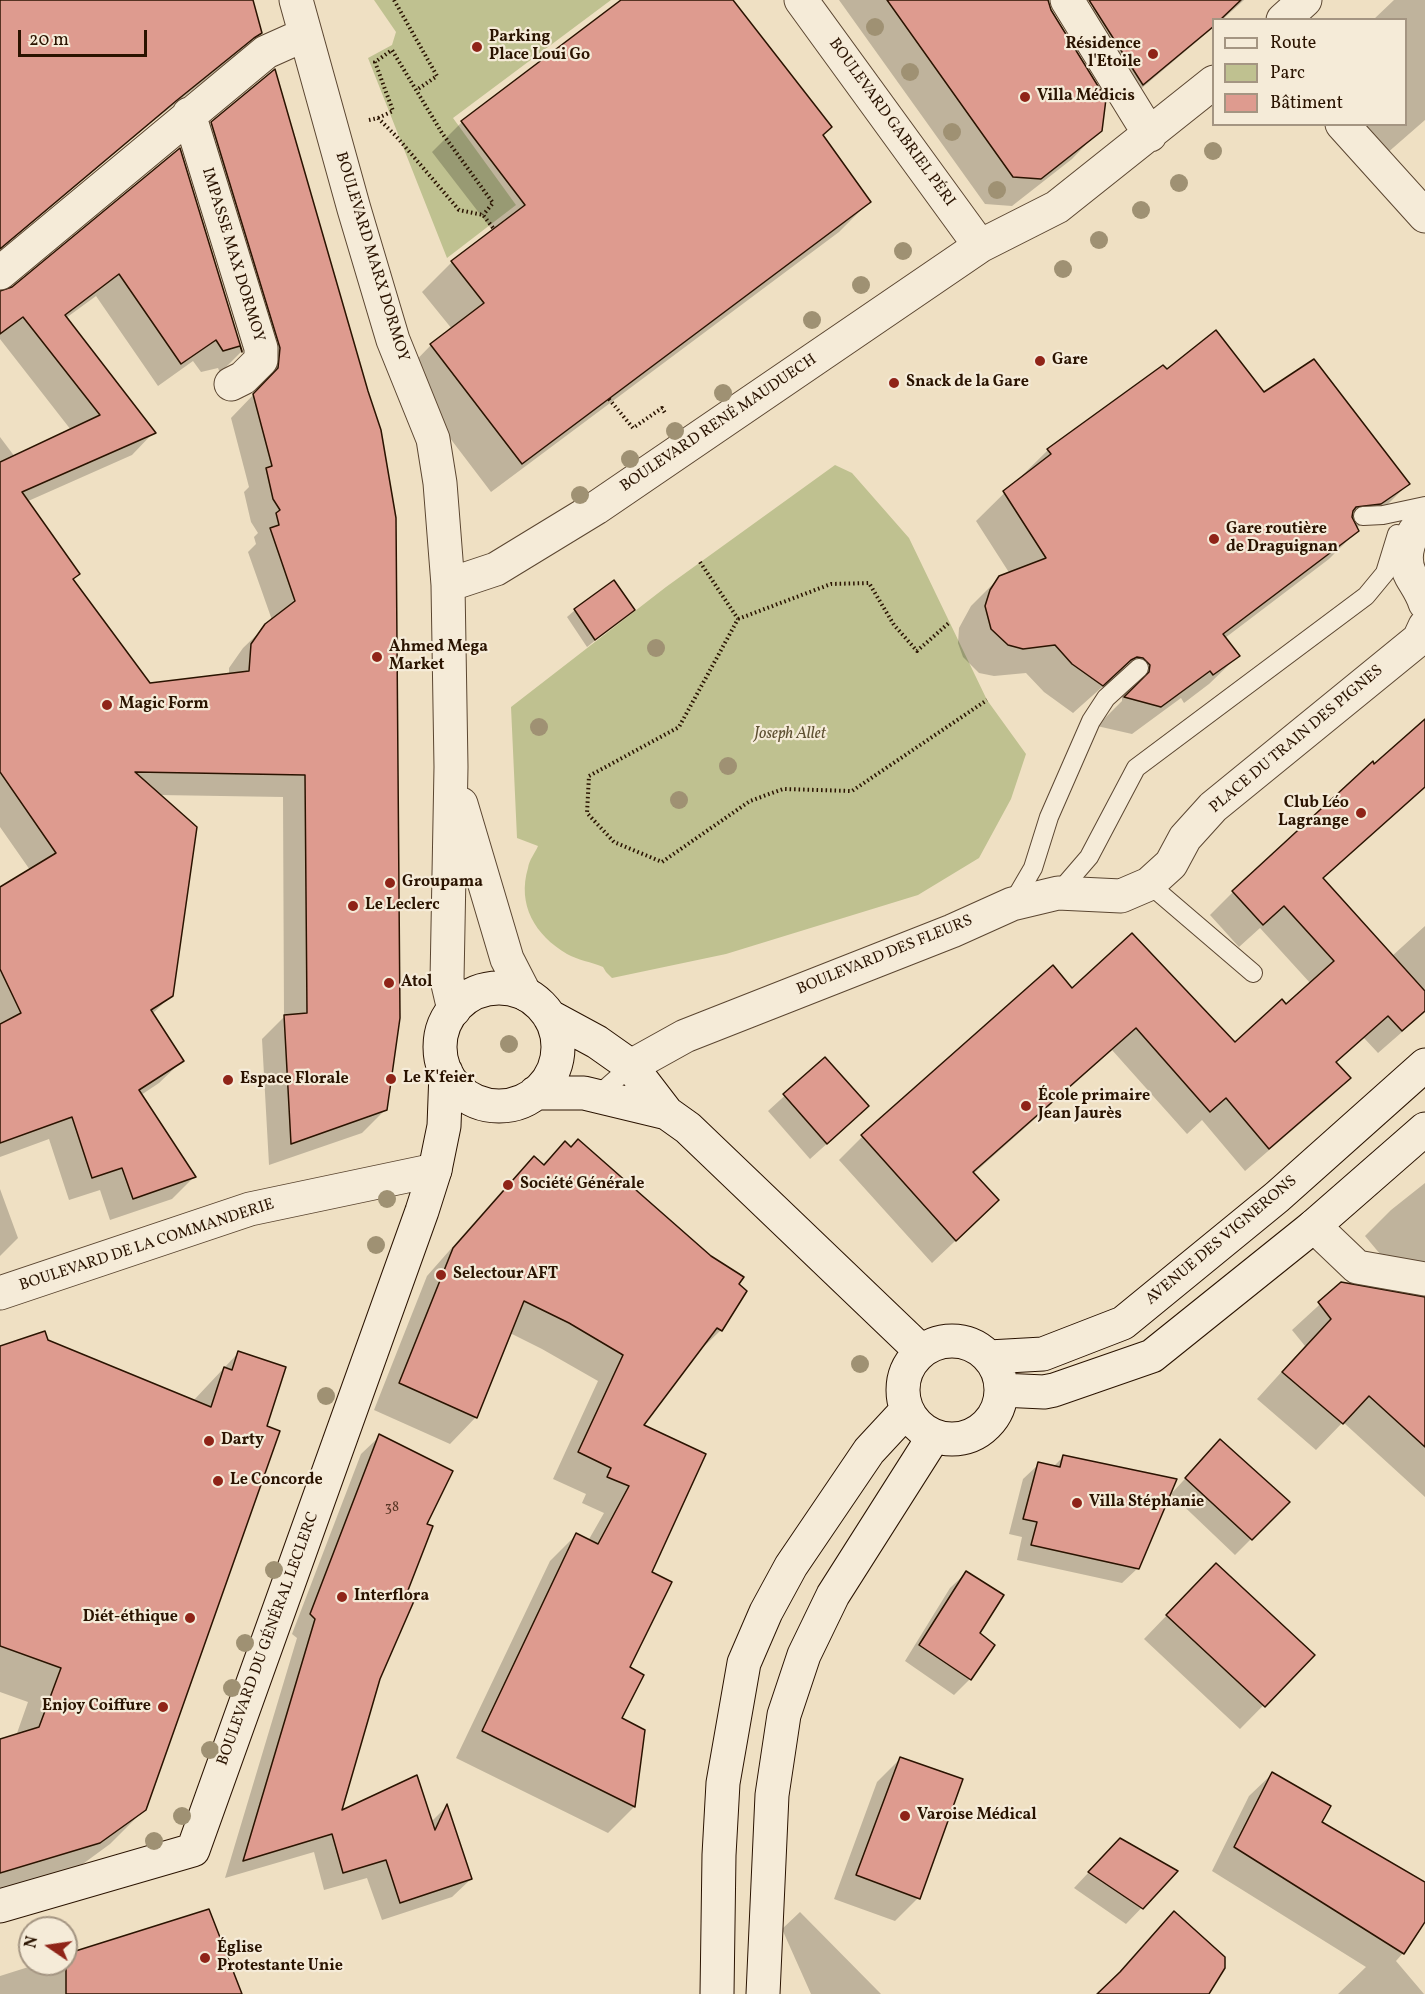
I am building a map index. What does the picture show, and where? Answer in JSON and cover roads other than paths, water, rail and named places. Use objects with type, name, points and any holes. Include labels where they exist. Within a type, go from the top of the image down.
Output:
[{"type":"street","name":"BOULEVARD MARX DORMOY","points":[[296,0],[304,35],[393,340],[433,439],[440,483],[448,585]]},
{"type":"street","name":"BOULEVARD GABRIEL PÉRI","points":[[801,0],[980,246]]},
{"type":"street","points":[[1067,0],[1150,135]]},
{"type":"street","points":[[1285,18],[1305,0]]},
{"type":"street","points":[[0,273],[266,52],[304,35]]},
{"type":"street","name":"BOULEVARD RENÉ MAUDUECH","points":[[448,585],[496,569],[596,508],[980,246],[1057,207],[1212,84]]},
{"type":"street","name":"IMPASSE MAX DORMOY","points":[[189,114],[261,348],[261,360],[243,378],[231,384]]},
{"type":"street","points":[[1344,126],[1425,216]]},
{"type":"street","points":[[1423,511],[1406,548],[1409,573],[1425,603]]},
{"type":"street","points":[[448,585],[451,767],[447,980],[454,1010]]},
{"type":"street","name":"PLACE DU TRAIN DES PIGNES","points":[[1149,884],[1171,864],[1185,838],[1213,807],[1419,639],[1425,626]]},
{"type":"street","points":[[451,767],[507,959],[525,994]]},
{"type":"street","name":"BOULEVARD DES FLEURS","points":[[631,1066],[685,1036],[952,931],[1012,903],[1058,893],[1120,896],[1149,884]]},
{"type":"street","points":[[506,988],[525,994],[542,1007],[549,1016],[556,1036],[557,1057],[545,1083],[523,1101],[508,1105],[494,1106],[470,1099],[460,1092],[446,1072],[441,1056],[440,1040],[445,1024],[454,1010],[468,997],[486,989],[506,988]]},
{"type":"street","points":[[549,1016],[597,1042],[631,1066],[667,1113],[687,1128],[921,1351]]},
{"type":"street","name":"AVENUE DES VIGNERONS","points":[[989,1357],[1042,1354],[1123,1323],[1277,1197],[1425,1065]]},
{"type":"street","name":"BOULEVARD DU GÉNÉRAL LECLERC","points":[[0,1906],[193,1850],[435,1170],[444,1126],[446,1072]]},
{"type":"street","points":[[535,1093],[584,1093],[667,1113]]},
{"type":"street","name":"BOULEVARD DU GÉNÉRAL LECLERC","points":[[435,1170],[488,1104],[494,1106]]},
{"type":"street","points":[[1002,1389],[1044,1392],[1054,1390],[1152,1356],[1314,1226],[1425,1129]]},
{"type":"street","name":"BOULEVARD DE LA COMMANDERIE","points":[[0,1293],[250,1209],[435,1170]]},
{"type":"street","points":[[1314,1226],[1357,1267],[1425,1279]]},
{"type":"street","points":[[957,1340],[974,1345],[989,1357],[998,1372],[1002,1389],[999,1405],[992,1419],[980,1430],[966,1437],[950,1439],[934,1436],[914,1421],[907,1410],[902,1394],[904,1378],[910,1363],[921,1351],[938,1342],[957,1340]]},
{"type":"street","points":[[717,1994],[719,1855],[723,1783],[744,1663],[766,1612],[791,1566],[869,1451],[907,1410]]},
{"type":"street","points":[[763,1994],[772,1795],[784,1715],[804,1654],[833,1595],[934,1436]]},
{"type":"lane","points":[[1363,516],[1423,511]]},
{"type":"lane","points":[[1058,893],[1089,857],[1136,768],[1366,596],[1385,573],[1398,531],[1423,511]]},
{"type":"lane","points":[[1012,903],[1033,868],[1049,817],[1091,721],[1106,698],[1139,668]]},
{"type":"lane","points":[[1149,884],[1253,973]]},
{"type":"lane","points":[[597,1096],[631,1066]]},
{"type":"place","name":"Parking Place Loui Go","points":[[477,47]]},
{"type":"place","name":"Résidence l'Etoile","points":[[1153,54]]},
{"type":"place","name":"Villa Médicis","points":[[1025,97]]},
{"type":"place","name":"Gare","points":[[1040,361]]},
{"type":"place","name":"Snack de la Gare","points":[[894,383]]},
{"type":"place","name":"Gare routière de Draguignan","points":[[1214,539]]},
{"type":"place","name":"Ahmed Mega Market","points":[[377,657]]},
{"type":"place","name":"Magic Form","points":[[107,705]]},
{"type":"place","name":"Club Léo Lagrange","points":[[1361,813]]},
{"type":"place","name":"Groupama","points":[[390,883]]},
{"type":"place","name":"Le Leclerc","points":[[353,906]]},
{"type":"place","name":"Atol","points":[[389,983]]},
{"type":"place","name":"Le K'feier","points":[[391,1079]]},
{"type":"place","name":"Espace Florale","points":[[228,1080]]},
{"type":"place","name":"École primaire Jean Jaurès","points":[[1026,1106]]},
{"type":"place","name":"Société Générale","points":[[508,1185]]},
{"type":"place","name":"Selectour AFT","points":[[441,1275]]},
{"type":"place","name":"Darty","points":[[209,1441]]},
{"type":"place","name":"Le Concorde","points":[[218,1481]]},
{"type":"place","name":"Villa Stéphanie","points":[[1077,1503]]},
{"type":"place","name":"Interflora","points":[[342,1597]]},
{"type":"place","name":"Diét-éthique","points":[[190,1618]]},
{"type":"place","name":"Enjoy Coiffure","points":[[163,1707]]},
{"type":"place","name":"Varoise Médical","points":[[905,1816]]},
{"type":"place","name":"Église Protestante Unie","points":[[205,1958]]},
{"type":"park label","name":"Joseph Allet","points":[[790,735]]}]
